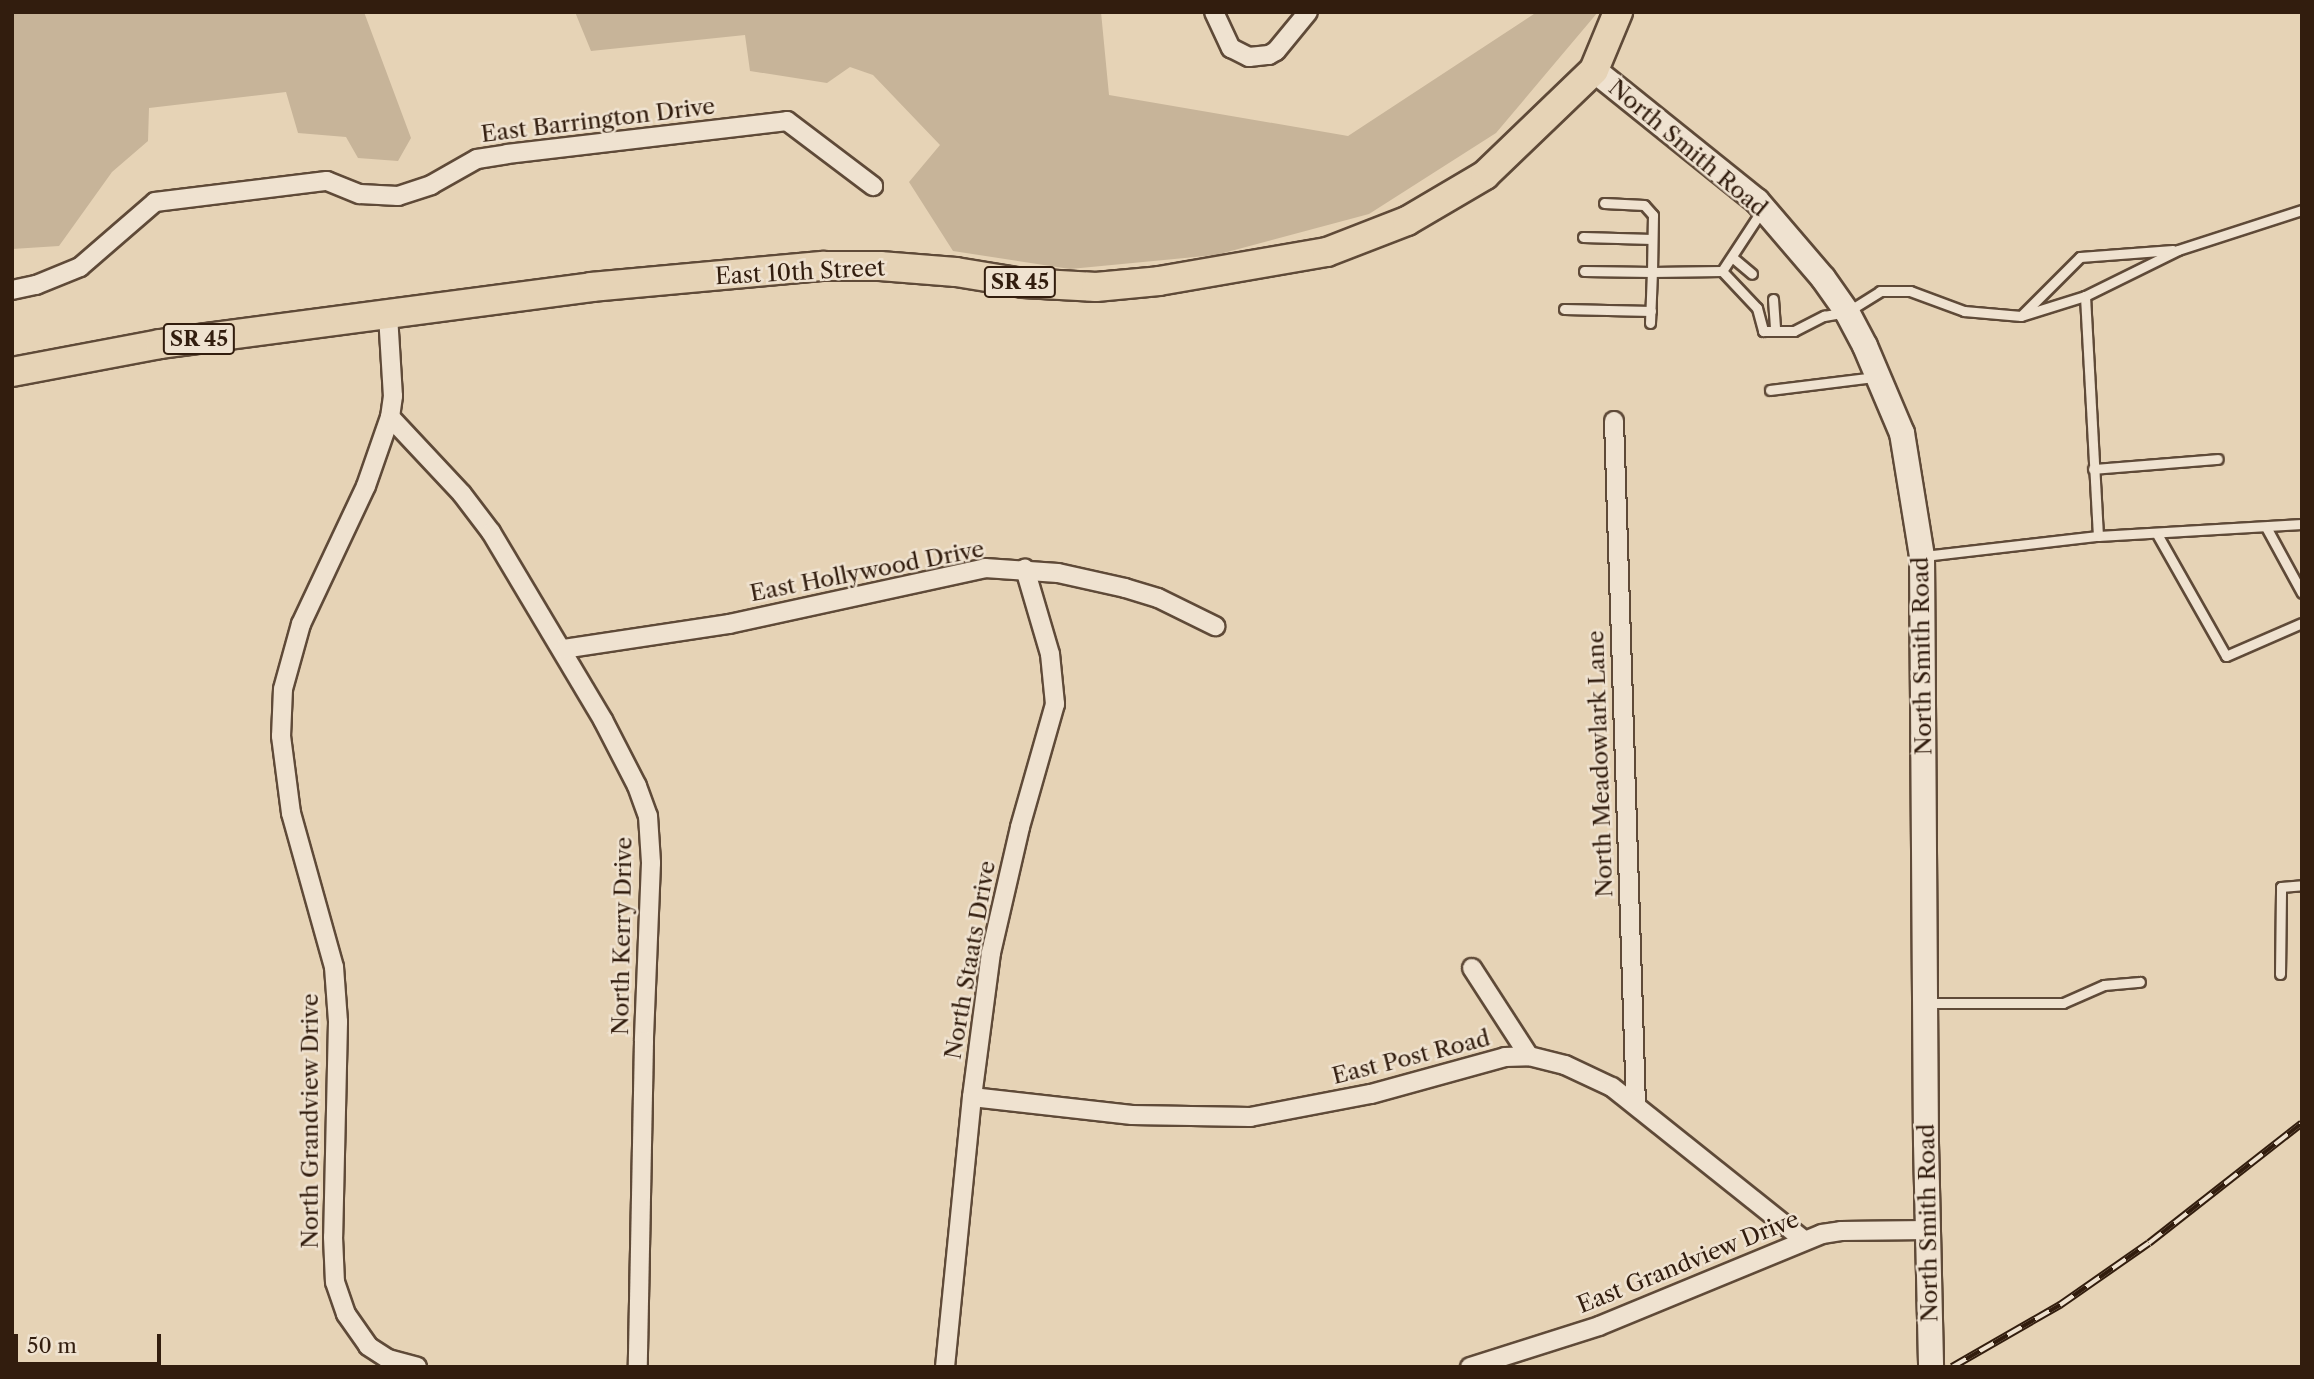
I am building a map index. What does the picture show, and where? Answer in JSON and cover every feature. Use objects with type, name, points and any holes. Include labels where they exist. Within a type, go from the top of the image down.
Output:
[{"type":"main road","name":"East 10th Street","points":[[12,372],[160,345],[591,287],[824,266],[880,266],[956,272],[1023,283],[1096,287],[1159,281],[1327,252],[1407,221],[1485,175],[1594,70],[1618,12]]},
{"type":"main road","name":"North Smith Road","points":[[1594,70],[1641,105],[1763,209],[1823,278],[1847,312],[1880,376],[1902,433],[1922,556],[1931,1367]]},
{"type":"street","points":[[1214,12],[1231,48],[1249,57],[1269,55],[1276,51],[1308,12]]},
{"type":"street","name":"East Barrington Drive","points":[[12,289],[36,285],[80,267],[155,202],[327,181],[360,194],[398,196],[431,186],[477,159],[506,154],[787,121],[873,186]]},
{"type":"street","name":"North Grandview Drive","points":[[387,314],[392,386],[390,417],[366,486],[301,624],[287,671],[281,715],[284,768],[291,813],[334,967],[338,1023],[333,1261],[337,1292],[351,1324],[376,1354],[417,1367]]},
{"type":"street","name":"North Kerry Drive","points":[[390,417],[470,503],[512,565],[563,649],[637,786],[651,835],[638,1367]]},
{"type":"street","name":"North Meadowlark Lane","points":[[1614,421],[1636,1105]]},
{"type":"street","name":"East Hollywood Drive","points":[[563,649],[729,624],[985,568],[1025,569],[1125,588],[1158,598],[1215,626]]},
{"type":"street","name":"North Staats Drive","points":[[945,1367],[972,1097],[991,953],[1020,827],[1055,704],[1050,654],[1025,569]]},
{"type":"street","points":[[1472,968],[1529,1056]]},
{"type":"street","name":"East Post Road","points":[[972,1097],[1132,1115],[1250,1117],[1371,1094],[1505,1057],[1529,1056],[1565,1065],[1589,1075],[1636,1105],[1804,1240]]},
{"type":"street","name":"East Grandview Drive","points":[[1470,1367],[1599,1326],[1715,1280],[1804,1240],[1841,1231],[1928,1230]]},
{"type":"lane","points":[[1604,203],[1644,205],[1653,215],[1650,323]]},
{"type":"lane","points":[[1722,271],[1763,209]]},
{"type":"lane","points":[[1584,271],[1722,271],[1757,308],[1763,331],[1794,331],[1824,316],[1847,312],[1880,291],[1910,291],[1964,311],[2021,316],[2085,296],[2178,250],[2302,210]]},
{"type":"lane","points":[[1583,237],[1652,239]]},
{"type":"lane","points":[[2021,316],[2080,257],[2178,250]]},
{"type":"lane","points":[[1732,257],[1752,274]]},
{"type":"lane","points":[[2085,296],[2098,537]]},
{"type":"lane","points":[[1773,299],[1775,331]]},
{"type":"lane","points":[[1564,309],[1651,311]]},
{"type":"lane","points":[[1770,390],[1880,376]]},
{"type":"lane","points":[[2093,469],[2218,458]]},
{"type":"lane","points":[[1922,556],[2098,537],[2302,524]]},
{"type":"lane","points":[[2266,527],[2302,593]]},
{"type":"lane","points":[[2157,534],[2226,656],[2302,623]]},
{"type":"lane","points":[[2280,974],[2281,887],[2302,885]]},
{"type":"lane","points":[[1925,1003],[2063,1003],[2104,985],[2140,982]]},
{"type":"shaded area","points":[[12,12],[364,12],[411,138],[398,161],[358,158],[346,137],[298,133],[286,92],[149,108],[148,141],[112,172],[59,246],[12,249]]},
{"type":"shaded area","points":[[575,12],[1101,12],[1109,95],[1348,136],[1537,12],[1598,12],[1496,133],[1369,214],[1216,255],[1070,269],[953,251],[909,182],[940,145],[873,75],[850,67],[827,83],[750,71],[745,35],[591,51]]},
{"type":"railway","points":[[1952,1367],[2060,1305],[2149,1243],[2302,1123]]}]
